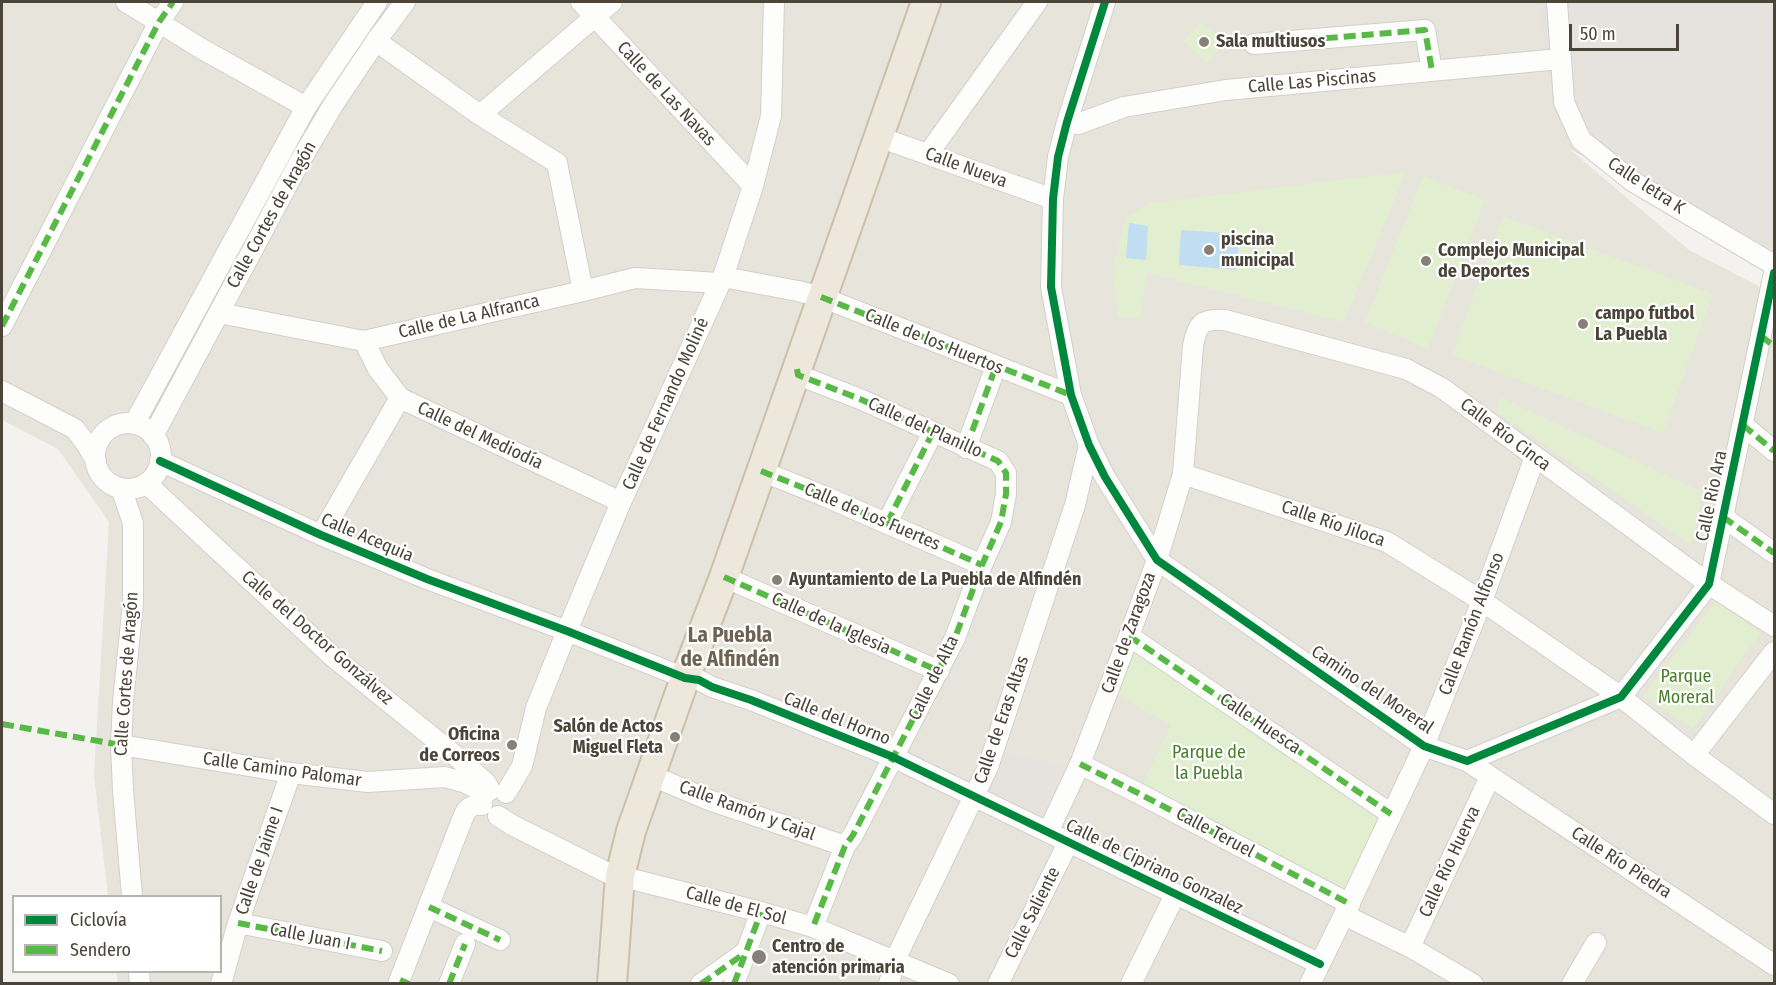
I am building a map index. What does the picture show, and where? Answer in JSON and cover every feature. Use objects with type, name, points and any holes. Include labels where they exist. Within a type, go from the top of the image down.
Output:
[{"type":"highway","points":[[612,984],[620,876],[631,831],[797,369],[809,294],[879,137],[926,2]]},
{"type":"street","points":[[126,2],[202,49],[306,106]]},
{"type":"street","points":[[2,326],[159,22],[173,2]]},
{"type":"street","name":"Calle Cortes de Aragón","points":[[134,424],[306,106],[377,2]]},
{"type":"street","name":"Calle Cortes de Aragón","points":[[153,436],[333,105],[405,2]]},
{"type":"street","name":"Calle de Las Navas","points":[[581,2],[753,186]]},
{"type":"street","points":[[480,115],[612,2]]},
{"type":"street","name":"Calle de Fernando Moliné","points":[[429,908],[467,809],[492,799],[522,766],[536,708],[567,631],[621,502],[724,274],[753,186],[771,116],[774,2]]},
{"type":"street","points":[[928,154],[1037,2]]},
{"type":"street","points":[[1105,2],[1058,157],[1053,199],[1052,287],[1071,395],[1089,445],[1105,477],[1157,560]]},
{"type":"street","name":"Calle letra K","points":[[1557,2],[1564,102],[1581,140],[1632,181],[1774,265]]},
{"type":"street","points":[[1254,44],[1425,30],[1432,71]]},
{"type":"street","points":[[376,41],[480,115],[557,163],[583,291]]},
{"type":"street","name":"Calle Las Piscinas","points":[[1067,122],[1078,124],[1124,107],[1226,90],[1560,59]]},
{"type":"street","name":"Calle Nueva","points":[[879,137],[1053,199]]},
{"type":"street","name":"Calle Rio Ara","points":[[1621,697],[1709,584],[1743,425],[1768,341],[1774,273]]},
{"type":"street","name":"Calle de La Alfranca","points":[[219,312],[364,341],[635,278],[724,274]]},
{"type":"street","name":"Calle de los Huertos","points":[[724,274],[809,294],[1071,395]]},
{"type":"street","name":"Calle Río Cinca","points":[[1202,323],[1214,319],[1225,320],[1406,369],[1442,388],[1709,584],[1774,626]]},
{"type":"street","name":"Calle de Zaragoza","points":[[1048,832],[1080,764],[1157,560],[1183,474],[1190,360],[1195,335],[1202,323]]},
{"type":"street","name":"Calle del Mediodía","points":[[364,341],[378,369],[400,398],[621,502]]},
{"type":"street","points":[[966,448],[996,366]]},
{"type":"street","name":"Calle del Planillo","points":[[797,369],[798,375],[860,399],[998,461],[1006,473],[1006,494],[1001,522]]},
{"type":"street","points":[[2,391],[75,429],[96,461]]},
{"type":"street","points":[[321,535],[400,398]]},
{"type":"street","points":[[75,429],[134,424],[148,430],[158,444],[160,461],[157,470],[145,484],[129,489],[121,488],[112,484],[98,471],[96,451],[98,442],[104,433],[113,427]]},
{"type":"street","points":[[1743,425],[1774,451]]},
{"type":"street","points":[[887,523],[933,432]]},
{"type":"street","name":"Calle de Eras Altas","points":[[889,984],[895,960],[988,767],[1075,505],[1089,445]]},
{"type":"street","name":"Calle Ramón Alfonso","points":[[1310,984],[1424,746],[1482,602],[1535,456]]},
{"type":"street","name":"Calle Acequia","points":[[160,461],[321,535],[427,579],[685,678]]},
{"type":"street","name":"Calle de Los Fuertes","points":[[761,471],[982,565]]},
{"type":"street","name":"Calle Río Jiloca","points":[[1183,474],[1388,542],[1482,602],[1621,697]]},
{"type":"street","points":[[1078,487],[1105,477]]},
{"type":"street","name":"Calle Cortes de Aragón","points":[[132,895],[121,746],[133,603],[133,523],[145,484]]},
{"type":"street","name":"Calle del Doctor Gonzálvez","points":[[145,484],[332,656],[486,783],[492,799],[512,825],[597,868],[620,876]]},
{"type":"street","name":"Calle Cortes de Aragón","points":[[121,488],[133,523]]},
{"type":"street","points":[[1723,518],[1774,553]]},
{"type":"street","name":"Calle de Alta","points":[[813,927],[845,846],[853,835],[955,638],[982,565],[1001,522]]},
{"type":"street","name":"Camino del Moreral","points":[[1157,560],[1424,746],[1467,761]]},
{"type":"street","name":"Calle de la Iglesia","points":[[724,577],[939,671]]},
{"type":"street","name":"Calle Huesca","points":[[1130,636],[1391,814]]},
{"type":"street","points":[[1694,755],[1774,652]]},
{"type":"street","name":"Calle del Horno","points":[[685,678],[699,680],[712,687],[751,700],[893,758],[975,797]]},
{"type":"street","points":[[1467,761],[1621,697],[1694,755],[1774,813]]},
{"type":"street","name":"Calle Camino Palomar","points":[[121,746],[291,773],[368,782],[445,777],[466,783],[492,799]]},
{"type":"street","points":[[445,777],[457,757]]},
{"type":"street","name":"Calle Río Piedra","points":[[1467,761],[1774,964]]},
{"type":"street","name":"Calle Teruel","points":[[1080,764],[1138,793],[1347,909],[1473,984]]},
{"type":"street","name":"Calle de Jaime I","points":[[221,984],[238,923],[291,773]]},
{"type":"street","name":"Calle Ramón y Cajal","points":[[650,775],[710,800],[845,846]]},
{"type":"street","name":"Calle Río Huerva","points":[[1410,947],[1490,777]]},
{"type":"street","name":"Calle de Cipriano Gonzalez","points":[[975,797],[1320,964]]},
{"type":"street","name":"Calle Saliente","points":[[998,984],[1068,843]]},
{"type":"street","name":"Calle de El Sol","points":[[620,876],[813,927],[949,984]]},
{"type":"street","points":[[1131,984],[1175,895]]},
{"type":"street","points":[[403,982],[429,908],[500,940]]},
{"type":"street","points":[[734,984],[761,912]]},
{"type":"street","name":"Calle Juan I","points":[[238,923],[382,951]]},
{"type":"street","points":[[1572,984],[1596,943]]},
{"type":"street","points":[[449,984],[465,944]]},
{"type":"street","points":[[700,984],[746,952]]},
{"type":"shaded area","points":[[2,2],[1546,2],[1568,148],[1689,250],[1774,294],[1774,983],[118,983],[116,973],[222,973],[222,895],[108,895],[94,775],[109,522],[58,449],[2,420]]},
{"type":"shaded area","points":[[1539,2],[1774,2],[1774,261],[1568,148],[1545,63]]},
{"type":"shaded area","points":[[1000,752],[1063,765],[1042,815],[987,795]]},
{"type":"shaded area","points":[[1073,857],[1162,899],[1120,983],[1014,983]]},
{"type":"green space","name":"Sala multiusos","points":[[1202,22],[1224,44],[1207,63],[1183,41]]},
{"type":"green space","points":[[1406,172],[1344,322],[1147,273],[1140,318],[1118,317],[1113,269],[1126,217],[1151,203]]},
{"type":"green space","name":"Complejo Municipal de Deportes","points":[[1423,176],[1485,200],[1428,349],[1365,322]]},
{"type":"green space","name":"campo futbol La Puebla","points":[[1503,216],[1713,294],[1663,433],[1452,355]]},
{"type":"green space","points":[[1500,397],[1702,492],[1692,545],[1496,412]]},
{"type":"green space","name":"Parque Moreral","points":[[1717,599],[1760,633],[1693,729],[1643,696]]},
{"type":"green space","name":"Parque de la Puebla","points":[[1135,651],[1381,817],[1345,893],[1142,785],[1171,725],[1115,694]]},
{"type":"water","points":[[1129,223],[1148,226],[1146,260],[1126,258]]},
{"type":"water","name":"piscina municipal","points":[[1181,230],[1240,234],[1236,270],[1179,265]]},
{"type":"marked path","points":[[2,326],[159,22],[173,2]]},
{"type":"marked path","points":[[1254,44],[1425,30],[1432,71]]},
{"type":"marked path","points":[[821,297],[1071,395]]},
{"type":"marked path","points":[[1761,336],[1774,346]]},
{"type":"marked path","points":[[966,448],[996,366]]},
{"type":"marked path","points":[[797,369],[798,375],[860,399],[998,461],[1006,473],[1006,494],[1001,522],[982,565],[955,638],[853,835],[845,846],[813,927]]},
{"type":"marked path","points":[[1743,425],[1774,451]]},
{"type":"marked path","points":[[887,523],[933,432]]},
{"type":"marked path","points":[[761,471],[982,565]]},
{"type":"marked path","points":[[1723,517],[1774,553]]},
{"type":"marked path","points":[[724,577],[939,671]]},
{"type":"marked path","points":[[1129,636],[1391,814]]},
{"type":"marked path","points":[[2,724],[121,745]]},
{"type":"marked path","points":[[1080,764],[1350,904]]},
{"type":"marked path","points":[[429,907],[500,940]]},
{"type":"marked path","points":[[734,984],[761,912]]},
{"type":"marked path","points":[[238,923],[382,951]]},
{"type":"marked path","points":[[449,984],[465,944]]},
{"type":"marked path","points":[[701,984],[745,953]]},
{"type":"marked path","points":[[400,980],[409,984]]},
{"type":"cycle path","points":[[1105,2],[1067,122],[1058,157],[1053,199],[1051,287],[1071,395],[1089,445],[1105,477],[1157,560],[1424,746],[1467,761],[1621,697],[1709,584],[1774,273]]},
{"type":"cycle path","points":[[160,461],[321,535],[427,579],[685,678],[699,680],[893,757],[1320,964]]},
{"type":"place","name":"Sala multiusos","points":[[1204,42]]},
{"type":"place","name":"piscina municipal","points":[[1209,250]]},
{"type":"place","name":"Complejo Municipal de Deportes","points":[[1426,261]]},
{"type":"place","name":"campo futbol La Puebla","points":[[1583,324]]},
{"type":"place","name":"Ayuntamiento de La Puebla de Alfindén","points":[[777,580]]},
{"type":"place","name":"Salón de Actos Miguel Fleta","points":[[675,737]]},
{"type":"place","name":"Oficina de Correos","points":[[512,745]]},
{"type":"place","name":"Centro de atención primaria","points":[[759,957]]},
{"type":"district","name":"La Puebla de Alfindén","points":[[730,648]]}]
